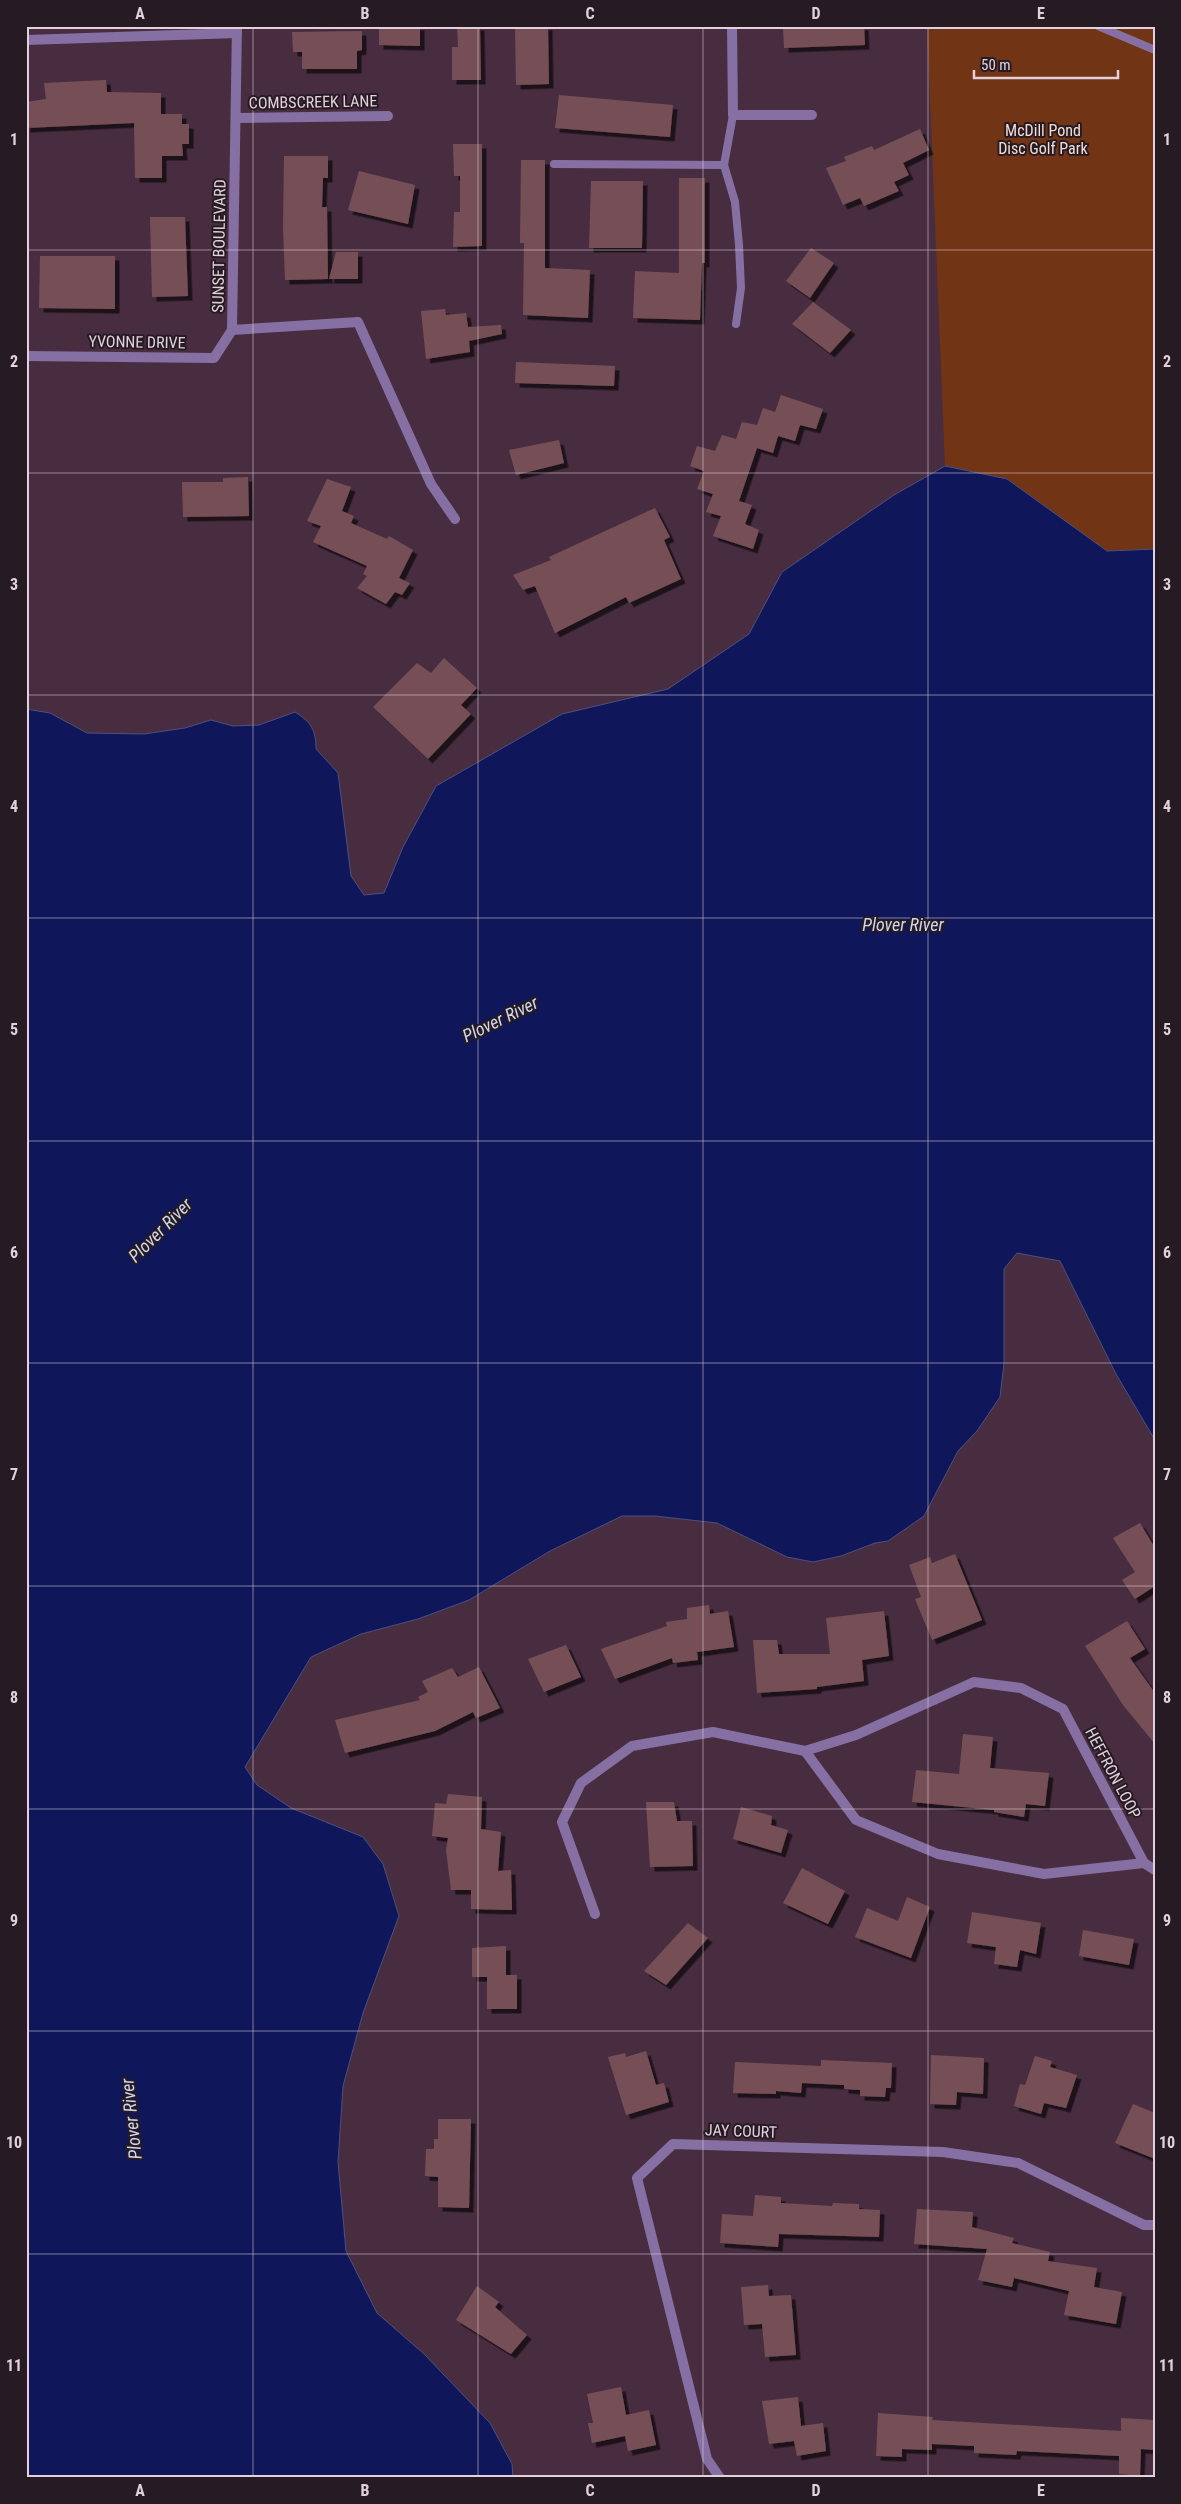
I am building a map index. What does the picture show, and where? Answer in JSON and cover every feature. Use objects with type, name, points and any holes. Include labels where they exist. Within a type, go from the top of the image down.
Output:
[{"type":"street","points":[[732,26],[733,115],[812,115]]},
{"type":"street","points":[[26,40],[237,30]]},
{"type":"street","name":"SUNSET BOULEVARD","points":[[237,30],[232,330],[358,322],[432,484],[455,519]]},
{"type":"street","name":"COMBSCREEK LANE","points":[[237,118],[388,116]]},
{"type":"street","name":"YVONNE DRIVE","points":[[26,356],[214,358],[232,330]]},
{"type":"street","name":"HEFFRON LOOP","points":[[595,1914],[562,1822],[581,1783],[632,1746],[713,1732],[804,1751],[856,1735],[974,1682],[1021,1688],[1063,1709],[1144,1863]]},
{"type":"street","points":[[804,1751],[856,1820],[938,1854],[1044,1874],[1144,1863],[1155,1870]]},
{"type":"street","name":"JAY COURT","points":[[720,2478],[707,2460],[637,2178],[673,2144],[942,2152],[1018,2162],[1144,2225],[1155,2225]]},
{"type":"lane","points":[[1098,26],[1155,50]]},
{"type":"lane","points":[[733,115],[724,165],[735,202],[739,245],[741,288],[736,324]]},
{"type":"lane","points":[[554,164],[724,165]]},
{"type":"green space","name":"McDill Pond Disc Golf Park","points":[[927,26],[1155,26],[1155,549],[1107,551],[1007,479],[945,466]]},
{"type":"water","name":"Plover River","points":[[945,466],[1007,479],[1107,551],[1155,549],[1155,1440],[1116,1374],[1060,1261],[1017,1253],[1004,1269],[1004,1363],[1000,1397],[977,1431],[958,1451],[924,1516],[888,1541],[875,1543],[841,1556],[813,1562],[787,1557],[717,1523],[655,1516],[622,1516],[550,1551],[469,1600],[418,1619],[361,1634],[311,1657],[245,1767],[257,1785],[291,1808],[363,1837],[383,1864],[399,1916],[363,2013],[343,2086],[338,2162],[346,2251],[377,2313],[424,2354],[490,2423],[512,2464],[513,2478],[26,2478],[26,709],[50,713],[87,733],[144,734],[185,728],[211,720],[233,726],[259,725],[295,712],[312,727],[316,749],[338,773],[351,876],[364,895],[384,893],[403,847],[436,786],[562,714],[668,689],[749,634],[782,572],[894,495]]},
{"type":"building","points":[[379,26],[420,26],[420,46],[379,45]]},
{"type":"building","points":[[457,26],[480,26],[481,80],[452,80],[452,47],[458,47]]},
{"type":"building","points":[[515,26],[548,26],[549,84],[516,85]]},
{"type":"building","points":[[783,26],[864,26],[865,45],[784,48]]},
{"type":"building","points":[[362,31],[362,50],[357,51],[357,69],[302,69],[302,52],[293,52],[292,32]]},
{"type":"building","points":[[106,80],[107,92],[161,93],[161,114],[182,114],[182,124],[189,124],[189,144],[182,144],[183,156],[162,156],[162,178],[135,178],[134,123],[26,128],[26,102],[46,99],[44,83]]},
{"type":"building","points":[[559,95],[673,105],[670,137],[555,128]]},
{"type":"building","points":[[920,129],[929,150],[903,163],[909,175],[894,182],[899,191],[864,206],[860,198],[843,205],[826,168],[846,161],[844,157],[872,146],[874,150]]},
{"type":"building","points":[[453,144],[482,144],[482,246],[453,247],[454,212],[460,212],[460,176],[454,176]]},
{"type":"building","points":[[284,156],[328,156],[328,178],[323,178],[322,207],[327,207],[328,279],[285,280],[283,228]]},
{"type":"building","points":[[521,160],[545,160],[545,268],[590,270],[588,318],[523,315],[524,243],[520,243]]},
{"type":"building","points":[[359,171],[415,185],[408,224],[348,210]]},
{"type":"building","points":[[679,178],[705,178],[705,263],[702,263],[700,320],[633,318],[635,271],[679,273]]},
{"type":"building","points":[[591,181],[643,181],[642,248],[589,248]]},
{"type":"building","points":[[150,217],[185,217],[188,296],[152,297]]},
{"type":"building","points":[[811,248],[834,263],[810,298],[786,281]]},
{"type":"building","points":[[336,252],[358,252],[358,279],[329,279]]},
{"type":"building","points":[[40,256],[115,256],[115,309],[39,308]]},
{"type":"building","points":[[813,302],[851,330],[830,353],[792,324]]},
{"type":"building","points":[[445,309],[446,315],[466,313],[468,327],[501,325],[502,334],[469,341],[470,352],[426,359],[421,311]]},
{"type":"building","points":[[516,362],[615,366],[614,386],[515,383]]},
{"type":"building","points":[[781,395],[823,409],[816,429],[800,425],[795,441],[778,436],[773,453],[757,448],[739,501],[752,505],[745,524],[759,530],[753,549],[713,536],[721,516],[706,512],[713,494],[697,489],[704,471],[690,466],[697,446],[715,451],[722,435],[736,439],[742,422],[757,425],[763,408],[775,412]]},
{"type":"building","points":[[559,440],[564,463],[516,475],[509,450]]},
{"type":"building","points":[[248,477],[249,516],[183,517],[182,482],[223,482],[223,478]]},
{"type":"building","points":[[327,479],[351,487],[342,511],[354,516],[351,523],[387,539],[389,536],[413,550],[399,578],[410,583],[402,595],[395,592],[386,604],[357,588],[367,576],[363,574],[367,566],[313,542],[321,526],[307,521]]},
{"type":"building","points":[[655,508],[670,537],[664,540],[681,579],[629,603],[626,597],[555,633],[535,586],[523,590],[513,575],[551,560],[549,557]]},
{"type":"building","points":[[444,658],[477,688],[461,705],[471,714],[428,759],[373,707],[417,663],[431,673]]},
{"type":"building","points":[[1140,1523],[1155,1548],[1155,1586],[1135,1599],[1122,1580],[1135,1572],[1113,1538]]},
{"type":"building","points":[[955,1554],[982,1620],[932,1640],[915,1599],[921,1597],[909,1565],[930,1557],[932,1563]]},
{"type":"building","points":[[709,1605],[710,1614],[728,1611],[734,1647],[697,1652],[698,1660],[673,1663],[672,1658],[615,1679],[601,1649],[667,1626],[666,1622],[687,1619],[687,1608]]},
{"type":"building","points":[[884,1611],[889,1656],[862,1660],[864,1681],[817,1687],[817,1689],[757,1693],[753,1640],[777,1640],[779,1654],[830,1654],[826,1618]]},
{"type":"building","points":[[1127,1621],[1145,1649],[1130,1658],[1155,1693],[1155,1744],[1123,1705],[1085,1646]]},
{"type":"building","points":[[566,1645],[581,1677],[544,1692],[528,1659]]},
{"type":"building","points":[[479,1667],[500,1708],[476,1718],[473,1712],[435,1731],[345,1753],[335,1720],[420,1700],[418,1697],[428,1692],[422,1681],[452,1668],[458,1677]]},
{"type":"building","points":[[963,1734],[993,1737],[990,1768],[1049,1773],[1045,1806],[1026,1804],[1024,1817],[994,1812],[994,1810],[912,1802],[916,1770],[959,1774]]},
{"type":"building","points":[[448,1794],[482,1797],[481,1829],[501,1832],[498,1871],[511,1870],[512,1910],[471,1909],[471,1890],[451,1890],[446,1850],[448,1838],[432,1836],[435,1803],[446,1804]]},
{"type":"building","points":[[646,1802],[674,1802],[677,1821],[692,1821],[693,1866],[650,1867]]},
{"type":"building","points":[[741,1807],[772,1816],[771,1825],[788,1830],[781,1853],[733,1839]]},
{"type":"building","points":[[802,1868],[845,1891],[828,1924],[783,1903]]},
{"type":"building","points":[[907,1897],[930,1907],[911,1958],[855,1937],[867,1908],[898,1921]]},
{"type":"building","points":[[972,1912],[1041,1923],[1036,1954],[1020,1950],[1017,1967],[994,1964],[996,1947],[967,1943]]},
{"type":"building","points":[[688,1923],[708,1938],[666,1985],[644,1971]]},
{"type":"building","points":[[1083,1930],[1134,1939],[1129,1965],[1079,1956]]},
{"type":"building","points":[[506,1946],[506,1975],[517,1975],[517,2009],[487,2009],[487,1977],[472,1977],[472,1948]]},
{"type":"building","points":[[646,2051],[656,2085],[664,2083],[669,2102],[626,2115],[608,2057],[625,2053],[626,2057]]},
{"type":"building","points":[[931,2055],[984,2058],[983,2094],[957,2092],[956,2105],[930,2104]]},
{"type":"building","points":[[1035,2056],[1052,2061],[1050,2067],[1077,2075],[1066,2108],[1044,2103],[1041,2114],[1014,2106],[1020,2084],[1025,2085]]},
{"type":"building","points":[[821,2060],[892,2063],[891,2088],[886,2088],[885,2097],[860,2096],[860,2090],[844,2089],[844,2085],[802,2083],[801,2093],[776,2091],[776,2094],[733,2093],[735,2062],[821,2066]]},
{"type":"building","points":[[1133,2104],[1155,2113],[1155,2159],[1115,2143]]},
{"type":"building","points":[[438,2119],[471,2119],[469,2208],[438,2207],[438,2177],[425,2176],[426,2149],[434,2149],[434,2139],[438,2139]]},
{"type":"building","points":[[755,2195],[781,2197],[781,2203],[832,2206],[833,2203],[859,2204],[859,2209],[880,2210],[879,2237],[779,2234],[778,2247],[720,2243],[722,2214],[753,2216]]},
{"type":"building","points":[[917,2209],[973,2212],[972,2227],[1014,2238],[1012,2243],[1050,2252],[1048,2261],[1097,2268],[1094,2287],[1122,2292],[1116,2324],[1064,2315],[1069,2291],[1014,2278],[1012,2287],[978,2280],[987,2249],[914,2244]]},
{"type":"building","points":[[768,2285],[769,2296],[791,2295],[796,2355],[765,2357],[762,2324],[744,2325],[741,2287]]},
{"type":"building","points":[[477,2286],[499,2302],[495,2307],[527,2335],[511,2354],[456,2320]]},
{"type":"building","points":[[621,2387],[626,2415],[649,2410],[656,2445],[628,2451],[625,2436],[592,2443],[588,2423],[593,2423],[587,2394]]},
{"type":"building","points":[[798,2397],[801,2426],[823,2423],[826,2451],[797,2456],[794,2441],[769,2444],[762,2401]]},
{"type":"building","points":[[878,2413],[933,2417],[932,2420],[1121,2431],[1121,2418],[1155,2420],[1155,2450],[1141,2449],[1140,2476],[1119,2474],[1119,2456],[1017,2451],[1016,2455],[974,2453],[974,2446],[932,2444],[932,2450],[902,2449],[902,2457],[876,2456]]}]
